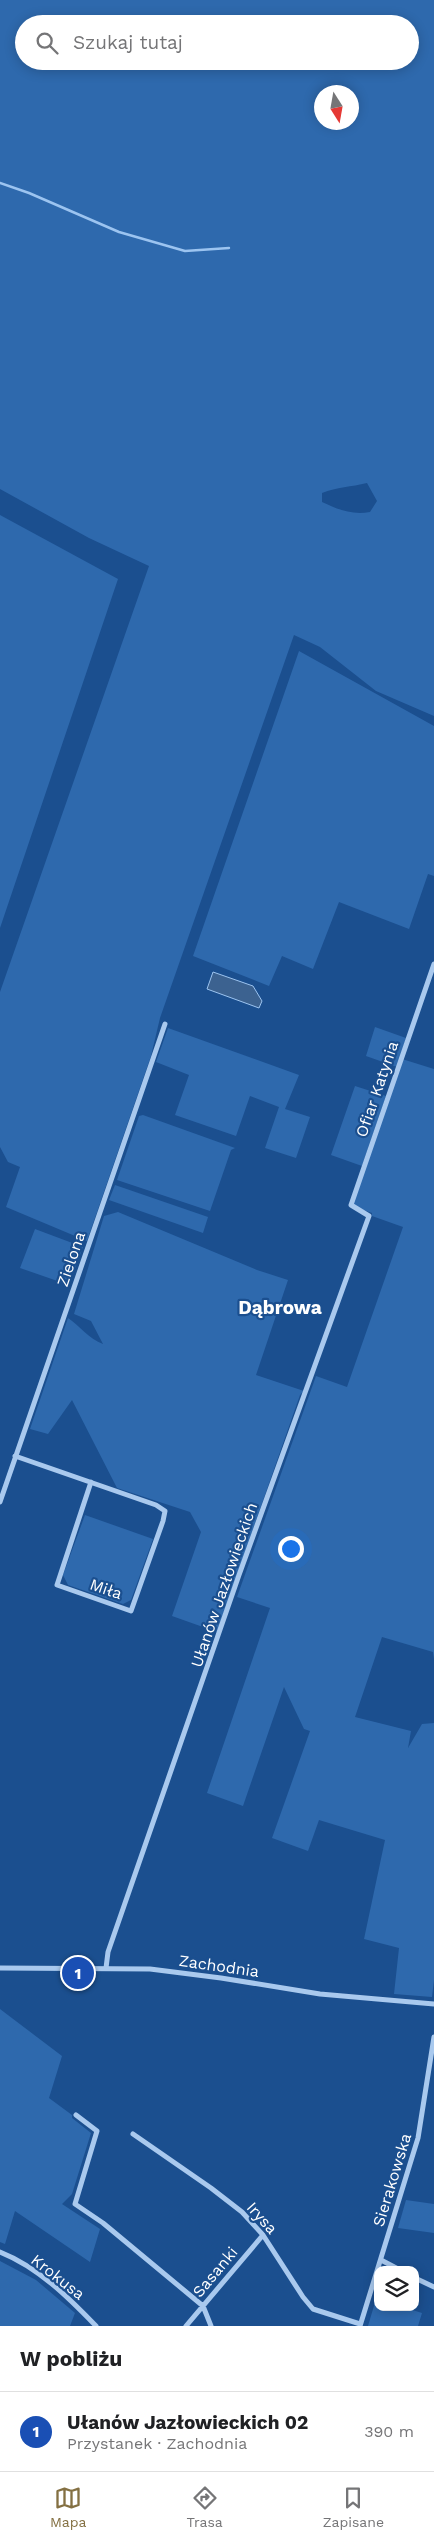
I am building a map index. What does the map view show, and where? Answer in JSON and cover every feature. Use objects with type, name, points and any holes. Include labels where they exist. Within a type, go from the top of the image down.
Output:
[{"type":"street","name":"Ofiar Katynia","points":[[368,1213],[354,1209],[351,1205],[434,964]]},
{"type":"street","name":"Zielona","points":[[0,1502],[165,1024]]},
{"type":"street","name":"Ułanów Jazłowieckich","points":[[106,1968],[111,1943],[366,1226],[368,1213]]},
{"type":"street","name":"Miła","points":[[15,1456],[90,1482],[156,1505],[165,1511],[131,1611],[56,1585],[90,1482]]},
{"type":"street","name":"Zachodnia","points":[[0,1968],[150,1969],[320,1994],[434,2004]]},
{"type":"street","name":"Sierakowska","points":[[360,2325],[418,2138],[434,2037]]},
{"type":"street","points":[[76,2115],[97,2131],[75,2204],[103,2223],[203,2306],[211,2326]]},
{"type":"street","name":"Irysa","points":[[133,2134],[242,2212],[263,2234],[303,2297],[314,2308],[360,2325]]},
{"type":"street","name":"Sasanki","points":[[186,2326],[263,2234]]},
{"type":"street","name":"Krokusa","points":[[0,2252],[37,2273],[64,2293],[96,2326]]},
{"type":"street","points":[[380,2260],[392,2266]]},
{"type":"street","points":[[419,2280],[434,2287]]},
{"type":"shaded area","points":[[0,0],[434,0],[434,716],[376,691],[320,647],[294,635],[160,1018],[151,1056],[87,1241],[6,1207],[20,1167],[8,1162],[0,1147],[0,992],[149,566],[89,538],[0,489]],"holes":[[[367,483],[377,501],[370,512],[357,513],[322,502],[322,493],[333,489]]]},
{"type":"shaded area","points":[[0,515],[118,579],[0,928]]},
{"type":"shaded area","points":[[299,651],[434,726],[434,876],[428,874],[409,929],[339,902],[313,969],[282,956],[269,986],[193,956]]},
{"type":"shaded area","points":[[213,972],[253,986],[262,1001],[259,1008],[207,989]]},
{"type":"shaded area","points":[[375,1027],[406,1038],[397,1067],[366,1056]]},
{"type":"shaded area","points":[[168,1028],[299,1075],[285,1109],[310,1117],[296,1158],[265,1148],[279,1107],[250,1096],[236,1136],[175,1115],[189,1075],[156,1062]]},
{"type":"shaded area","points":[[402,1059],[434,1069],[434,1659],[433,1652],[382,1637],[355,1717],[411,1731],[408,1748],[422,1724],[434,1723],[434,1980],[432,1997],[394,1994],[399,1948],[364,1939],[385,1840],[319,1820],[308,1851],[272,1838],[310,1731],[304,1729],[284,1687],[243,1806],[207,1793],[270,1608],[237,1597],[316,1376],[347,1387],[403,1227],[372,1216],[372,1213],[355,1207],[353,1203]]},
{"type":"shaded area","points":[[355,1086],[386,1096],[362,1166],[331,1155]]},
{"type":"shaded area","points":[[143,1115],[235,1148],[231,1150],[210,1211],[117,1180],[139,1116]]},
{"type":"shaded area","points":[[115,1185],[208,1217],[203,1233],[109,1200]]},
{"type":"shaded area","points":[[118,1212],[257,1270],[288,1280],[256,1375],[304,1391],[300,1395],[217,1632],[172,1616],[201,1532],[190,1512],[117,1488],[72,1400],[48,1434],[30,1429],[68,1318],[93,1339],[103,1344],[91,1321],[74,1314],[104,1216]]},
{"type":"shaded area","points":[[35,1229],[83,1247],[69,1285],[20,1268]]},
{"type":"shaded area","points":[[85,1515],[153,1539],[131,1600],[123,1604],[68,1585],[63,1575]]},
{"type":"shaded area","points":[[0,2009],[62,2056],[49,2098],[72,2115],[72,2118],[91,2133],[72,2194],[62,2204],[100,2229],[90,2262],[15,2211],[5,2244],[0,2242]]},
{"type":"shaded area","points":[[406,2200],[434,2204],[434,2233],[398,2228]]},
{"type":"shaded area","points":[[0,2261],[36,2280],[75,2313],[70,2326],[0,2326]]},
{"type":"shaded area","points":[[374,2306],[374,2311],[416,2311],[422,2313],[418,2326],[368,2326]]},
{"type":"waterway","points":[[0,183],[29,193],[119,232],[185,251],[229,248]]},
{"type":"place","name":"Ułanów Jazłowieckich 02","points":[[78,1973]]},
{"type":"district","name":"Dąbrowa","points":[[280,1307]]}]
